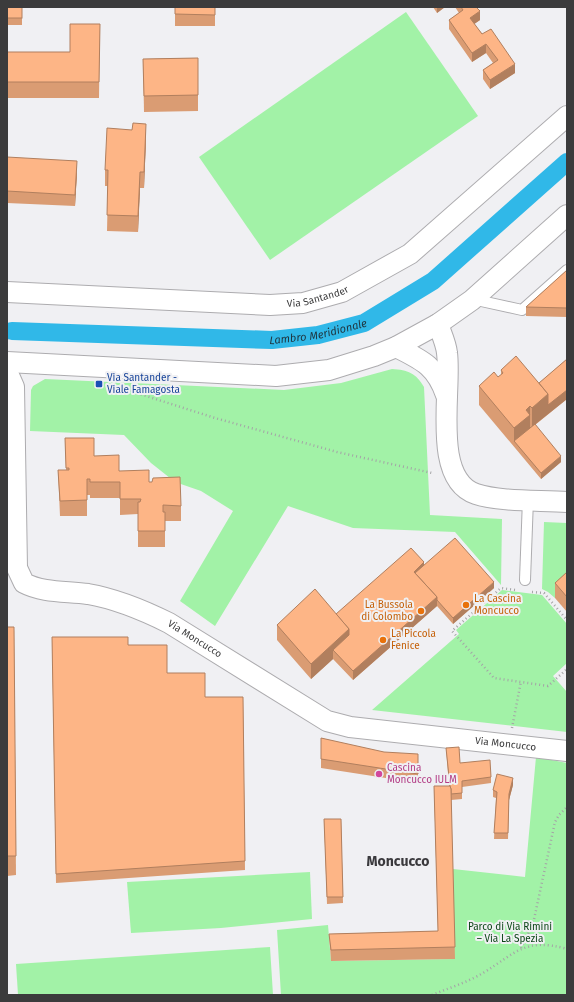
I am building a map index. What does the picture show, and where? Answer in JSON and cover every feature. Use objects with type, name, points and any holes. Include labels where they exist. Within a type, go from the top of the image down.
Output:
[{"type":"street","name":"Via Santander","points":[[7,292],[270,305],[303,302],[324,298],[362,282],[410,254],[567,116]]},
{"type":"street","points":[[7,362],[276,376],[329,370],[374,356],[396,347],[438,324],[472,299],[567,215]]},
{"type":"street","points":[[438,324],[447,352],[446,395],[449,458],[454,475],[458,482],[469,491],[480,495],[567,502]]},
{"type":"street","points":[[396,347],[431,367],[442,383],[446,395]]},
{"type":"street","name":"Via Moncucco","points":[[7,371],[14,387],[17,568],[24,583],[40,588],[100,596],[144,610],[169,623],[327,721],[350,727],[567,751]]},
{"type":"lane","points":[[472,299],[522,310],[567,270]]},
{"type":"lane","points":[[525,580],[528,499]]},
{"type":"path","points":[[115,386],[179,407],[321,448],[432,473]]},
{"type":"path","points":[[522,590],[501,588],[452,631],[494,678],[548,686],[567,669]]},
{"type":"path","points":[[530,591],[544,593],[567,620]]},
{"type":"path","points":[[512,730],[520,681]]},
{"type":"path","points":[[520,948],[533,924],[555,822],[559,815],[567,808]]},
{"type":"path","points":[[432,995],[482,974],[520,948],[550,944],[567,950]]},
{"type":"green space","points":[[406,12],[478,116],[270,260],[199,157]]},
{"type":"green space","points":[[392,369],[407,371],[415,375],[424,387],[430,515],[502,519],[501,585],[455,532],[353,528],[288,506],[215,626],[180,601],[233,511],[201,491],[175,482],[151,463],[124,435],[30,431],[31,390],[33,386],[45,379],[284,390],[341,383]]},
{"type":"green space","points":[[544,522],[567,523],[567,587],[555,598],[542,589]]},
{"type":"green space","points":[[502,590],[542,595],[567,624],[567,663],[553,676],[567,692],[567,732],[372,710],[459,634],[456,630]]},
{"type":"green space","name":"Parco di Via Rimini – Via La Spezia","points":[[536,757],[567,763],[567,995],[281,995],[277,930],[328,925],[331,961],[454,959],[453,869],[525,877]]},
{"type":"green space","points":[[310,872],[312,919],[221,928],[131,933],[127,882]]},
{"type":"green space","points":[[270,947],[273,995],[18,995],[16,964]]},
{"type":"building","points":[[7,7],[22,7],[22,18],[7,18]]},
{"type":"building","points":[[175,7],[215,7],[215,15],[175,14]]},
{"type":"building","points":[[461,7],[476,7],[480,11],[470,18],[482,34],[491,29],[515,64],[490,80],[483,70],[498,60],[486,44],[472,53],[449,20],[463,10]]},
{"type":"building","points":[[70,24],[100,24],[99,82],[7,82],[7,52],[70,52]]},
{"type":"building","points":[[198,58],[198,95],[144,96],[143,59]]},
{"type":"building","points":[[133,123],[146,124],[144,172],[140,172],[138,216],[107,215],[108,170],[105,170],[107,128],[132,130]]},
{"type":"building","points":[[7,157],[77,161],[75,195],[7,191]]},
{"type":"building","points":[[567,270],[567,308],[526,307]]},
{"type":"building","points":[[516,356],[548,394],[532,408],[530,406],[526,410],[530,415],[514,428],[479,386],[494,372],[498,377],[503,373],[501,370]]},
{"type":"building","points":[[567,359],[567,390],[548,405],[548,394],[539,383]]},
{"type":"building","points":[[535,424],[561,456],[541,473],[514,441]]},
{"type":"building","points":[[65,438],[94,438],[94,456],[119,455],[119,471],[149,470],[149,482],[152,482],[153,478],[180,477],[181,506],[163,505],[163,512],[165,512],[165,531],[138,531],[138,502],[140,502],[141,499],[120,499],[120,482],[90,482],[90,479],[87,479],[87,500],[60,501],[58,470],[69,470],[69,468],[66,468]]},
{"type":"building","points":[[455,538],[494,582],[453,618],[437,600],[437,597],[415,573]]},
{"type":"building","points":[[411,548],[424,562],[414,572],[437,597],[353,671],[333,650],[349,635],[349,629],[336,614]]},
{"type":"building","points":[[567,572],[567,597],[555,583]]},
{"type":"building","points":[[315,589],[349,629],[311,664],[277,625]]},
{"type":"building","points":[[7,627],[14,627],[16,856],[7,856]]},
{"type":"building","points":[[52,637],[128,637],[128,645],[167,645],[167,673],[205,673],[205,697],[243,697],[245,861],[56,874]]},
{"type":"building","points":[[321,738],[384,752],[418,754],[418,774],[321,759]]},
{"type":"building","points":[[459,747],[460,763],[490,760],[491,777],[462,781],[462,793],[451,794],[446,748]]},
{"type":"building","points":[[497,774],[513,778],[509,794],[508,833],[494,833],[497,792],[493,790]]},
{"type":"building","points":[[434,786],[450,786],[451,789],[455,947],[331,950],[329,934],[438,931]]},
{"type":"building","points":[[324,819],[341,819],[343,897],[327,897]]},
{"type":"waterway","name":"Lambro Meridionale","points":[[12,331],[272,340],[318,335],[364,323],[433,281],[567,162]]},
{"type":"place","name":"Via Santander - Viale Famagosta","points":[[99,384]]},
{"type":"place","name":"La Cascina Moncucco","points":[[466,605]]},
{"type":"place","name":"La Bussola di Colombo","points":[[421,611]]},
{"type":"place","name":"La Piccola Fenice","points":[[383,640]]},
{"type":"place","name":"Cascina Moncucco IULM","points":[[379,774]]},
{"type":"district","name":"Moncucco","points":[[398,861]]}]
